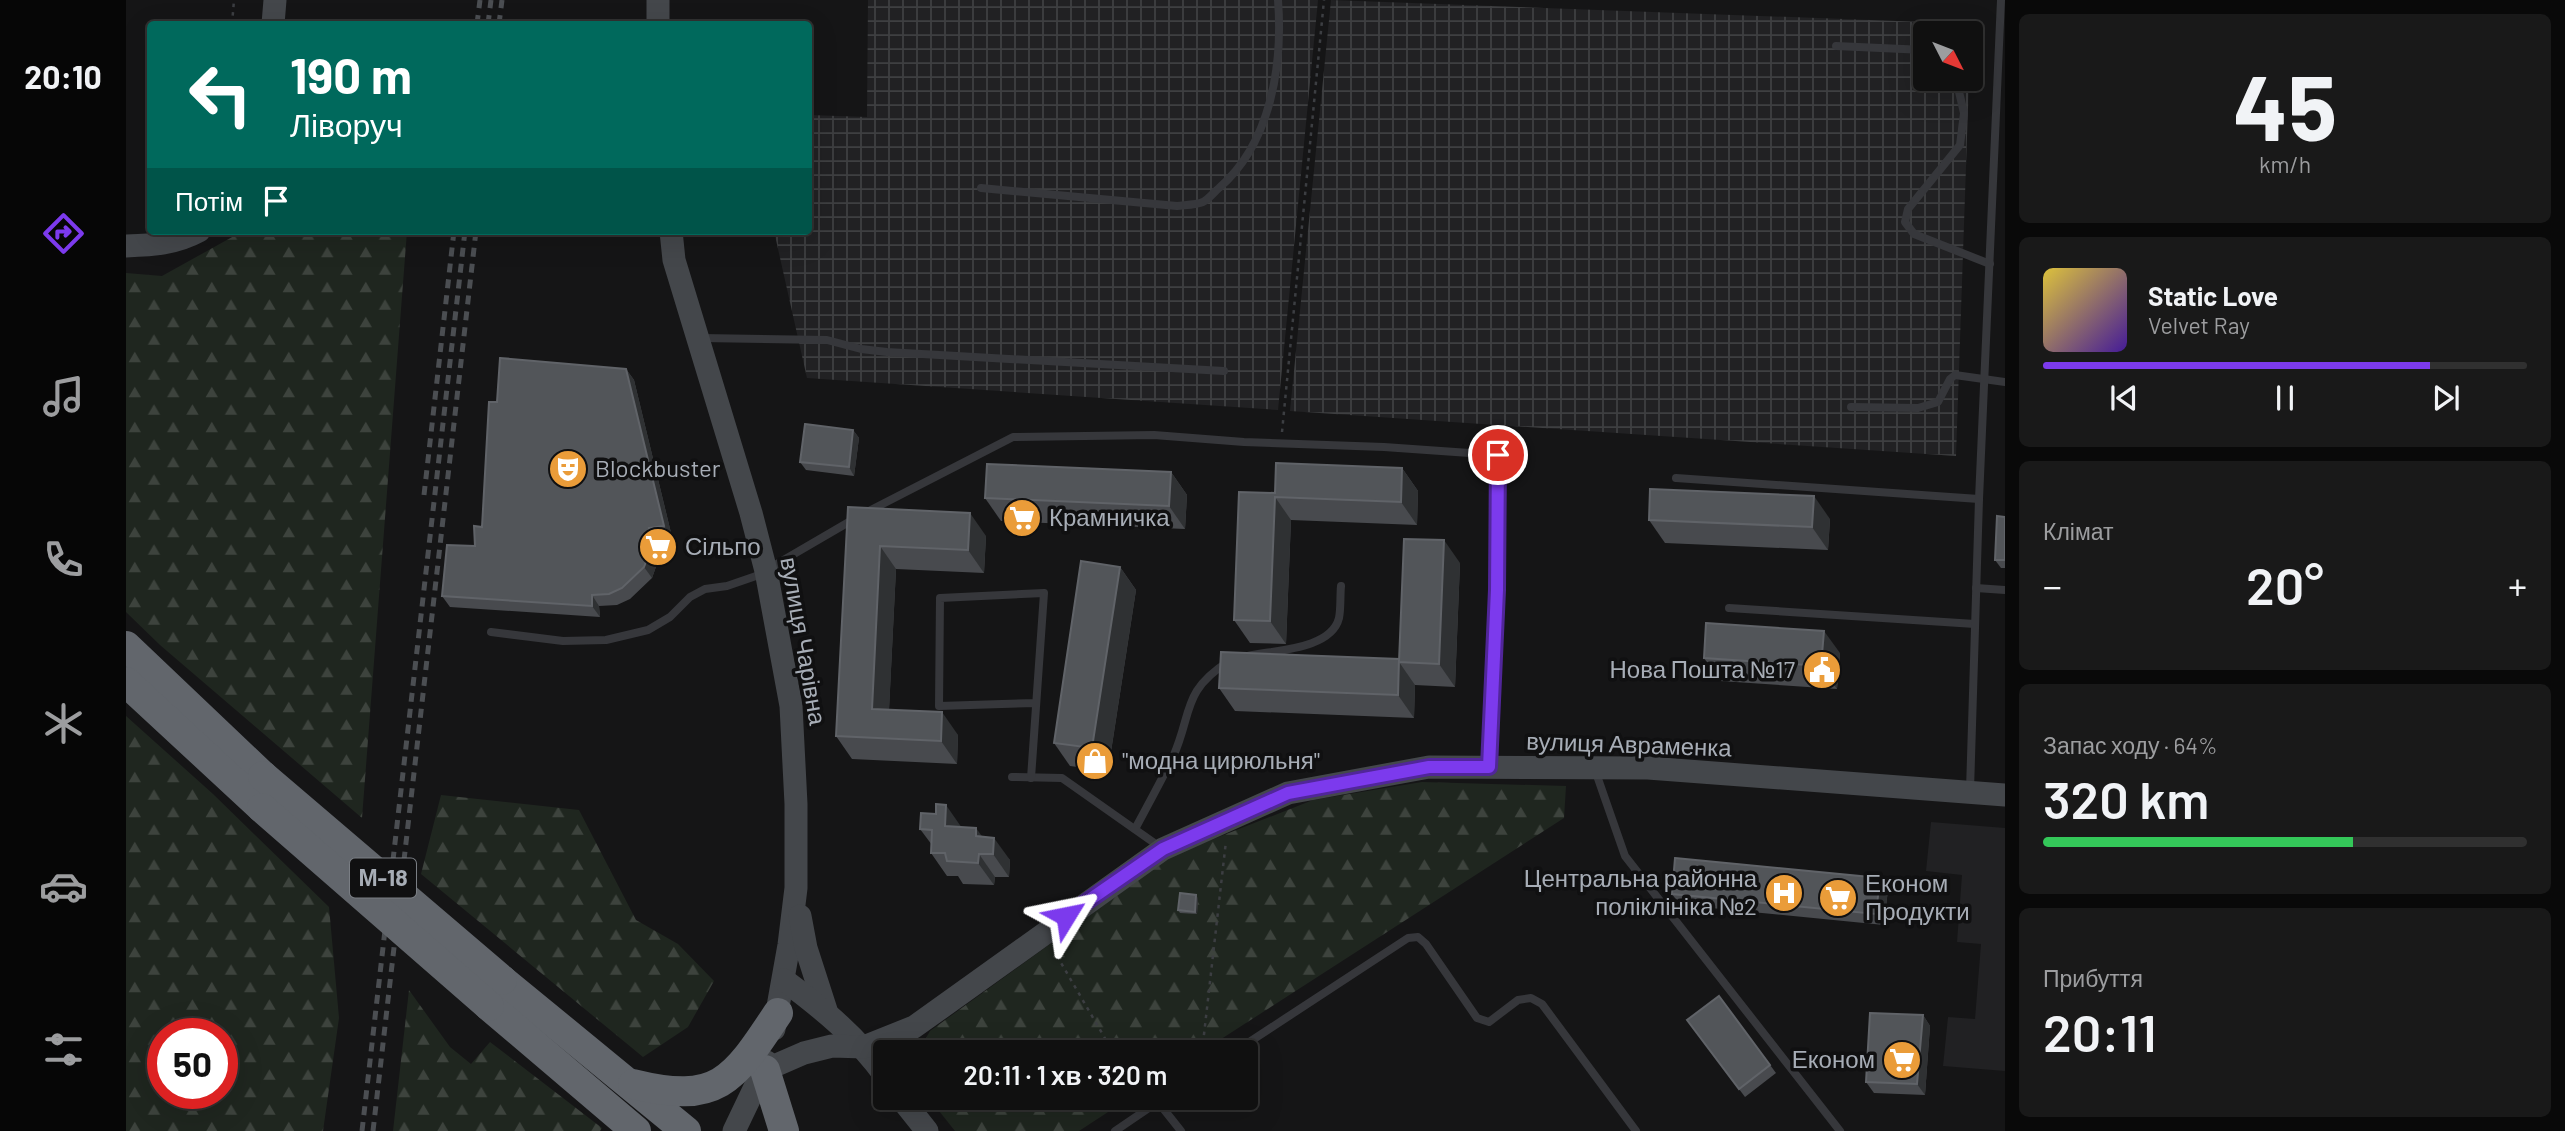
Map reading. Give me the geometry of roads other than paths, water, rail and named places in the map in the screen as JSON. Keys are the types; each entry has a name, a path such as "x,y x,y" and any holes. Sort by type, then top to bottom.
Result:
{"highway":[{"name":"М-18","path":"126,646 496,993 636,1131"},
{"name":"М-18","path":"126,682 262,808 496,993 629,1084 685,1131"},
{"path":"629,1084 666,1093 699,1092 732,1076 754,1050 778,1013"},
{"path":"765,1070 784,1131"}],"main road":[{"path":"272,21 275,0"},
{"path":"658,0 658,21"},
{"path":"126,246 158,245 191,235"},
{"name":"вулиця Чарівна","path":"671,235 674,260 766,571 791,706 796,804 796,888 784,980 765,1070 734,1131"},
{"name":"вулиця Авраменка","path":"864,1047 914,1027 1163,849 1288,793 1429,767 1594,767 1648,768 2005,796"},
{"path":"796,888 806,948 826,1011"},
{"path":"784,980 826,1011 864,1047 873,1059"},
{"path":"765,1070 804,1053 832,1046 864,1047"},
{"path":"910,1110 927,1131"}],"lane":[{"path":"981,188 1177,206 1203,202 1233,176 1245,159 1268,107 1276,76 1278,0"},
{"path":"1970,793 1979,499 2001,0"},
{"path":"1836,46 1913,49"},
{"path":"1959,91 1964,113 1960,145 1908,209 1905,222 1914,234 1990,264"},
{"path":"698,338 827,340 861,349 887,352 1224,371"},
{"path":"1852,407 1918,408 1938,402 1955,375 2005,382"},
{"path":"491,632 563,641 606,640 648,630 690,597 705,589 727,586 766,571 867,512 1013,437 1154,435 1498,455 1497,590 1489,767"},
{"path":"1676,478 1979,499"},
{"path":"1135,830 1174,754 1192,697 1202,681 1230,660 1309,646 1329,632 1338,621 1341,586"},
{"path":"1976,588 2005,590"},
{"path":"1031,778 1044,593 940,598 939,706 1036,703"},
{"path":"1729,608 1975,624"},
{"path":"1594,767 1625,856 1840,1131"},
{"path":"1012,777 1062,778 1163,849"},
{"path":"1252,1040 1408,938 1418,937 1426,944 1477,1018 1482,1021 1489,1022 1518,1000 1531,998 1542,1004 1636,1131"},
{"path":"1721,998 1731,991"},
{"path":"1115,1131 1146,1110"},
{"path":"1167,1110 1181,1131"}],"railway":[{"path":"477,21 480,0"},
{"path":"488,21 491,0"},
{"path":"499,21 502,0"},
{"path":"424,495 454,235"},
{"path":"362,1131 465,235"},
{"path":"373,1131 476,235"}],"place":[{"name":"Blockbuster","path":"568,469"},
{"name":"Крамничка","path":"1022,518"},
{"name":"Сільпо","path":"658,547"},
{"name":"Нова Пошта №17","path":"1822,670"},
{"name":"\"модна цирюльня\"","path":"1095,761"},
{"name":"Центральна районна поліклініка №2","path":"1784,893"},
{"name":"Економ Продукти","path":"1838,898"},
{"name":"Економ","path":"1902,1060"}]}
